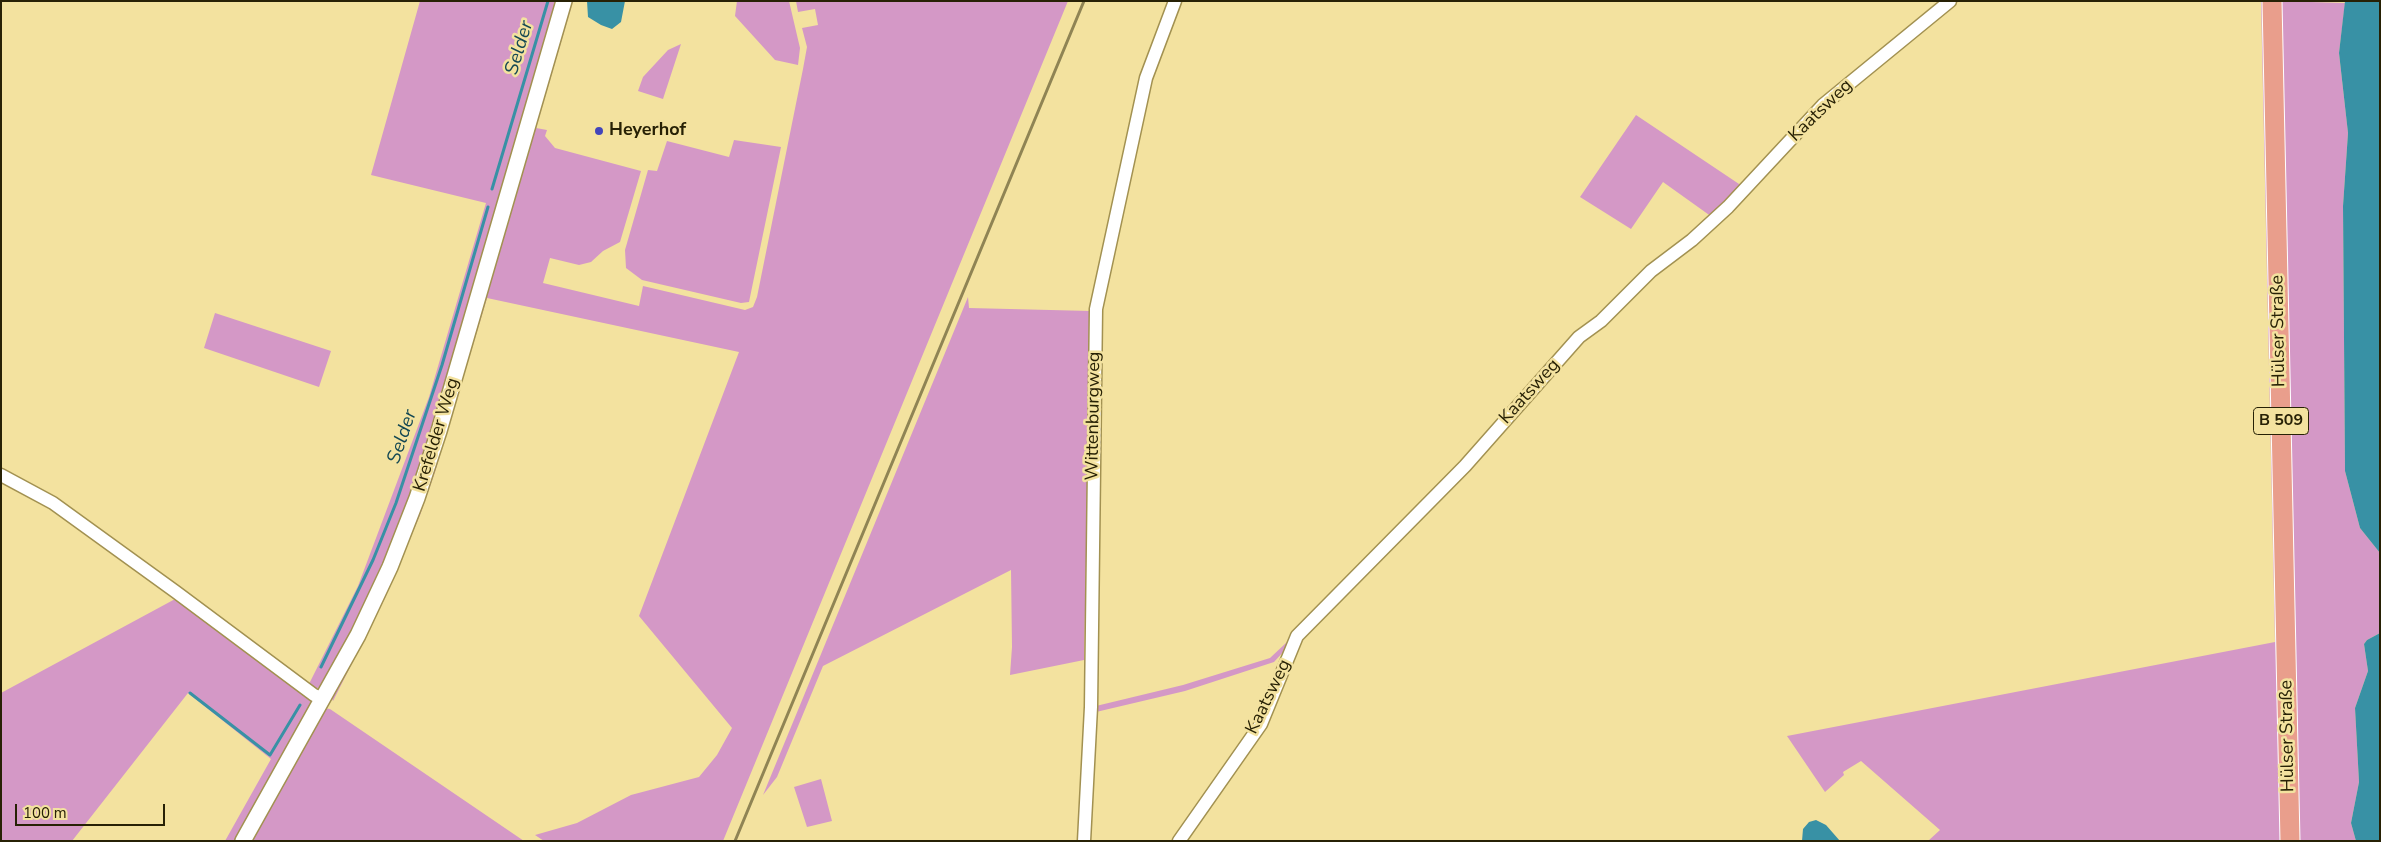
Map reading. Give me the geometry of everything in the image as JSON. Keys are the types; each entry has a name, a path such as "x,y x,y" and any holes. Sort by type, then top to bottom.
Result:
{"main road":[{"name":"Hülser Straße","path":"2272,1 2290,841"}],"street":[{"name":"Krefelder Weg","path":"243,841 358,635 390,567 417,498 439,431 564,1"},
{"name":"Wittenburgweg","path":"1084,841 1090,708 1096,310 1146,78 1175,1"},
{"name":"Kaatsweg","path":"1178,841 1261,724 1297,636 1465,466 1579,337 1601,321 1651,272 1692,240 1728,207 1823,105 1950,1"},
{"path":"1,475 54,503 323,700"}],"shaded area":[{"path":"420,1 558,1 426,457 379,580 323,686 315,689 309,684 358,586 429,397 486,203 371,175"},
{"path":"570,1 573,1 536,128 547,130 545,136 555,148 641,171 620,242 603,251 591,262 579,265 550,258 543,283 639,306 643,286 745,310 753,307 757,297 807,47 802,28 818,25 815,9 798,12 796,1 1068,1 723,841 544,841 535,835 577,823 631,795 699,777 717,755 732,728 639,616 739,352 487,298 435,472 420,515 385,598 333,701 331,696 383,596"},
{"path":"737,1 789,1 800,48 798,65 775,60 735,16"},
{"path":"2261,1 2267,1 2286,841 1928,841 1940,830 1861,761 1843,772 1844,775 1825,792 1787,736 2275,642"},
{"path":"2277,1 2345,3 2339,53 2348,133 2343,206 2345,471 2360,528 2380,553 2380,633 2367,640 2364,644 2368,671 2355,708 2359,782 2351,823 2356,841 2295,841"},
{"path":"681,44 663,99 638,91 643,77 668,50"},
{"path":"1636,115 1742,186 1712,217 1663,182 1631,229 1580,197"},
{"path":"734,140 781,147 749,302 741,303 642,280 626,268 625,250 648,170 657,171 667,141 729,157"},
{"path":"968,297 969,308 1091,311 1084,660 1010,675 1012,647 1011,570 823,666 777,777 763,795"},
{"path":"215,313 331,351 319,387 204,348"},
{"path":"177,598 312,702 238,841 225,841 271,759 188,693 72,841 1,841 1,693"},
{"path":"1287,642 1285,650 1274,662 1185,691 1096,712 1096,706 1183,685 1270,658"},
{"path":"324,708 330,709 524,841 249,841"},
{"path":"821,779 832,821 807,827 794,787"}],"water":[{"path":"587,1 625,1 621,22 612,29 588,17"},
{"path":"2345,1 2380,1 2380,553 2360,528 2345,471 2343,206 2348,133 2339,53"},
{"path":"2380,633 2380,841 2356,841 2351,823 2359,782 2355,708 2368,671 2364,644 2367,640"},
{"path":"1816,820 1826,825 1840,841 1802,841 1803,829 1809,822"}],"waterway":[{"name":"Selder","path":"492,189 548,1"},
{"name":"Selder","path":"321,667 373,560 396,503 442,365 488,207"},
{"name":"Selder","path":"190,693 270,755 300,705"}],"railway":[{"path":"735,841 1084,1"}],"place":[{"name":"Heyerhof","path":"599,131"}]}
